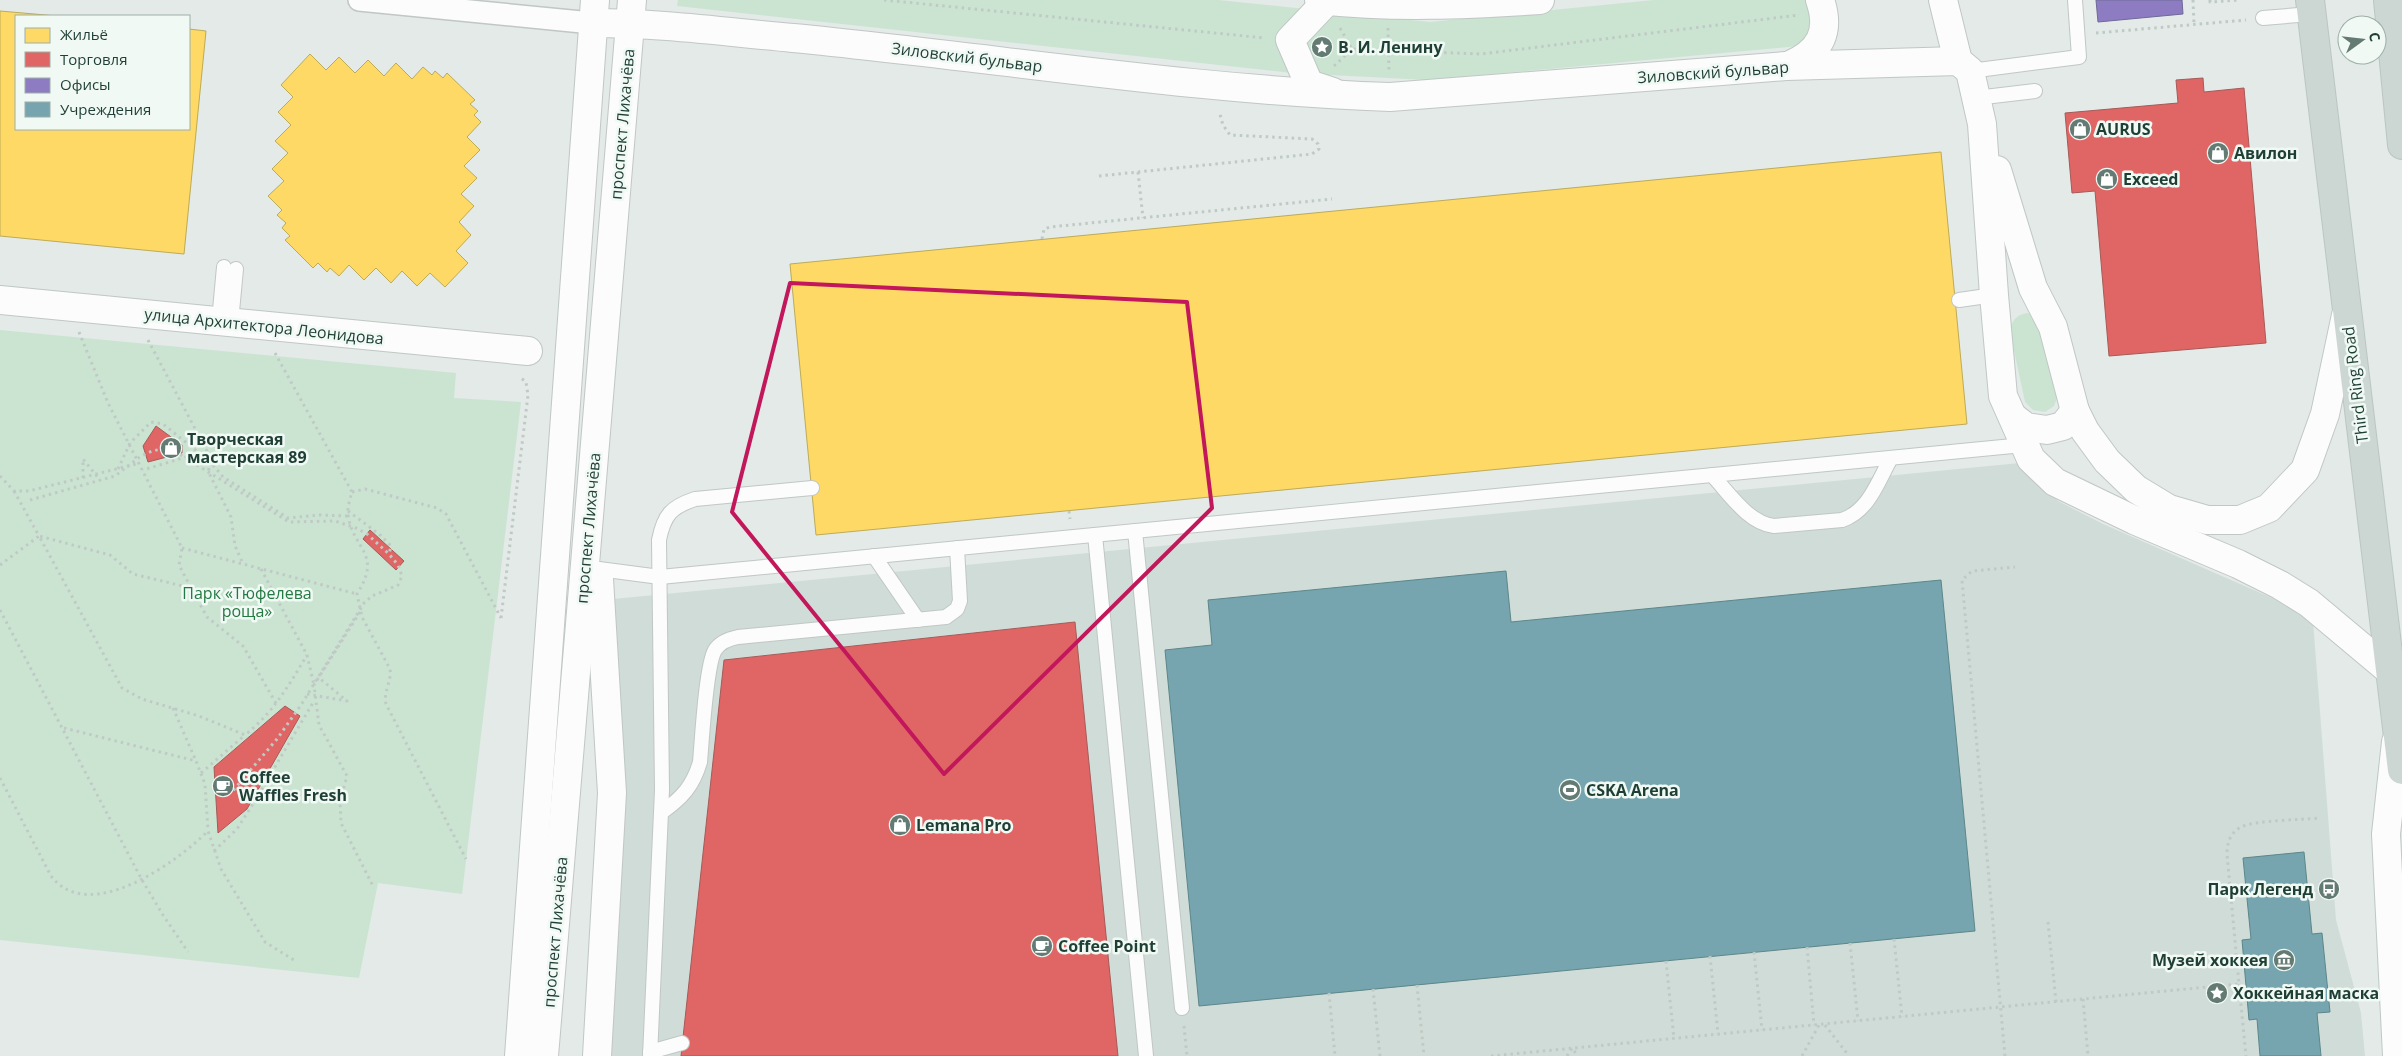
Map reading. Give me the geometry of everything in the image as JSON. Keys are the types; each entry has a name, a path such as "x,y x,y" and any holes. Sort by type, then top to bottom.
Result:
{"main road":[{"path":"2388,0 2402,145"},
{"name":"Third Ring Road","path":"2310,7 2388,670 2398,728 2402,770"}],"street":[{"path":"359,0 594,11"},
{"path":"1290,40 1324,0 1388,6 1470,5 1540,0"},
{"path":"1944,0 2034,288 2053,327 2075,411 2085,431 2107,462 2136,488 2168,509 2207,520 2240,520 2270,508 2305,470 2325,414 2347,311"},
{"path":"1790,65 1807,58 1818,46 1825,27 1824,12 1810,8"},
{"name":"Зиловский бульвар","path":"594,11 631,12 1090,72 1342,95 1390,97 1790,65 1964,66"},
{"name":"проспект Лихачёва","path":"520,1056 594,11"},
{"name":"проспект Лихачёва","path":"544,1056 631,12"},
{"name":"Зиловский бульвар","path":"1290,40 1309,84 1342,95"},
{"path":"1979,111 1986,157 1994,301 2004,396 2023,445 2031,459 2055,482 2134,520 2238,564 2280,585 2309,603 2388,670"},
{"path":"1994,301 2016,294 2028,295 2041,303"},
{"name":"улица Архитектора Леонидова","path":"0,300 528,351"},
{"path":"2012,417 2026,427 2047,430 2063,426 2075,411"},
{"path":"596,540 612,793 597,1056"},
{"path":"2398,728 2386,834 2398,1056"}],"lane":[{"path":"2075,0 2078,34"},
{"path":"2264,18 2310,7"},
{"name":"Зиловский бульвар","path":"1964,66 2080,57 2078,34"},
{"path":"1979,111 2035,91"},
{"path":"225,322 230,268"},
{"path":"1959,300 1994,301"},
{"path":"599,569 660,577 2023,445"},
{"path":"1712,475 1753,519 1765,525 1774,526 1842,520 1852,516 1866,503 1891,458"},
{"path":"682,1043 650,1054 662,812 660,540 662,524 679,505 695,499 812,488"},
{"path":"1136,531 1182,1008"},
{"path":"1095,535 1146,1056"},
{"path":"662,812 680,799 696,775 700,762 711,660 720,644 738,637 946,617 957,609 961,592 957,548"},
{"path":"874,556 918,620"}],"path":[{"path":"884,0 1290,40"},
{"path":"2193,0 2194,24"},
{"path":"2210,0 2210,2 2239,0"},
{"path":"1388,6 1390,97"},
{"path":"1333,68 1352,49 1481,54 1810,8"},
{"path":"2078,34 2264,18"},
{"path":"1099,176 1312,154 1319,150 1318,144 1312,140 1230,135 1223,125 1219,111"},
{"path":"1138,172 1143,218"},
{"path":"1042,239 1044,229 1050,227 1332,200"},
{"path":"79,332 108,403 182,548 179,565 191,588 207,618 243,646 276,705"},
{"path":"148,340 208,453 209,473 232,520 235,546 243,564"},
{"path":"274,351 352,492 348,516 352,529 368,559 366,581 357,594 360,611 390,669 384,697 386,704 466,859"},
{"path":"352,492 365,489 437,508 446,514 501,618 528,395 524,378 518,376"},
{"path":"118,469 130,443 151,422 158,422 208,460 223,477 288,518 319,515 348,516"},
{"path":"30,500 115,476 141,456 152,451 169,450 176,452 289,522 344,523 367,534 389,554 401,571 401,581 398,585 372,596 364,603 277,738 231,793"},
{"path":"143,470 186,458 208,460"},
{"path":"83,478 83,459 100,480"},
{"path":"14,491 28,491 140,463"},
{"path":"0,476 14,491 122,688 130,694 199,716 245,736"},
{"path":"348,511 379,534 391,546 389,554"},
{"path":"39,536 110,555 133,574 191,588"},
{"path":"0,565 39,536"},
{"path":"182,548 357,594"},
{"path":"2005,1056 1962,580 1972,571 2015,567"},
{"path":"261,569 308,655 314,685 318,725 347,776 340,801 341,823 374,888"},
{"path":"0,610 64,728 142,880 162,915 188,952"},
{"path":"314,685 360,611"},
{"path":"201,772 263,721 276,705 308,655"},
{"path":"307,694 347,701 317,677"},
{"path":"214,851 242,821 280,761 315,700"},
{"path":"172,708 201,772 206,791 208,831 221,868 265,942 297,962"},
{"path":"64,728 196,762"},
{"path":"0,778 51,876 59,886 69,892 99,894 142,880 167,866 208,831"},
{"path":"2246,1056 2227,845 2232,835 2248,825 2319,818"},
{"path":"2048,922 2056,1002"},
{"path":"1894,939 1902,1017"},
{"path":"1850,943 1858,1021"},
{"path":"1802,1056 1816,1025 1807,947"},
{"path":"1754,952 1762,1030"},
{"path":"1710,956 1718,1034"},
{"path":"1666,961 1674,1039"},
{"path":"1491,1056 2239,984"},
{"path":"1417,985 1424,1056"},
{"path":"1373,989 1380,1056"},
{"path":"1329,993 1335,1056"},
{"path":"2083,999 2088,1056"},
{"path":"1182,1008 1187,1056"},
{"path":"1824,1024 1849,1056"},
{"path":"1567,1056 1572,1048"},
{"path":"1572,1048 1578,1056"}],"highlighted area":[{"path":"790,283 1187,302 1212,508 944,774 732,512"}],"shaded area":[{"path":"2020,463 2058,501 2103,524 2304,612 2313,621 2336,920 2361,1013 2365,1056 603,1056 603,600"}],"green space":[{"path":"678,0 1219,0 1430,22 1654,0 1811,0 1814,29 1799,46 1427,80 1292,73 677,6"},
{"path":"2027,313 2037,316 2059,393 2054,406 2045,412 2033,410 2025,402 2010,332 2015,319"},
{"name":"Парк «Тюфелева роща»","path":"0,330 456,373 454,398 521,402 462,894 378,883 359,978 0,940"}],"building: Жильё":[{"path":"0,11 46,15 15,15 15,130 190,130 190,29 206,31 184,254 0,236"},
{"path":"310,54 326,70 339,57 355,73 368,60 384,76 396,63 412,79 423,67 432,75 435,71 443,78 447,73 475,100 470,104 478,111 474,115 481,122 467,137 480,150 464,166 477,178 461,194 474,206 459,222 471,235 456,251 468,263 445,287 430,273 417,286 402,271 391,283 376,268 364,280 349,265 339,276 330,268 327,272 318,263 313,268 285,240 290,236 282,228 286,223 277,215 282,210 268,196 284,181 272,169 288,153 275,141 291,125 278,112 293,97 281,85"},
{"path":"1941,152 1967,424 816,535 790,264"}],"building: Торговля":[{"path":"2203,78 2204,92 2244,88 2266,343 2109,356 2095,191 2072,193 2065,113 2178,103 2176,80"},
{"path":"156,426 182,445 182,453 148,462 143,446"},
{"path":"370,530 404,561 396,570 363,539"},
{"name":"Lemana Pro","path":"1075,622 1118,1056 681,1056 724,660"},
{"path":"285,706 300,716 247,809 218,833 214,767"}],"building: Офисы":[{"path":"2096,0 2182,0 2183,14 2098,22"}],"building: Учреждения":[{"name":"CSKA Arena","path":"1506,571 1511,622 1941,580 1975,931 1199,1006 1165,650 1212,645 1208,600"},
{"name":"Музей хоккея","path":"2304,852 2312,934 2322,933 2330,1012 2317,1013 2321,1056 2260,1056 2257,1019 2249,1020 2242,940 2251,939 2243,858"}],"place":[{"name":"В. И. Ленину","path":"1322,47"},
{"name":"AURUS","path":"2080,129"},
{"name":"Авилон","path":"2218,153"},
{"name":"Exceed","path":"2107,179"},
{"name":"Творческая мастерская 89","path":"171,448"},
{"name":"Coffee Waffles Fresh","path":"223,786"},
{"name":"CSKA Arena","path":"1570,790"},
{"name":"Lemana Pro","path":"900,825"},
{"name":"Парк Легенд","path":"2329,889"},
{"name":"Coffee Point","path":"1042,946"},
{"name":"Музей хоккея","path":"2284,960"},
{"name":"Хоккейная маска","path":"2217,993"}]}
